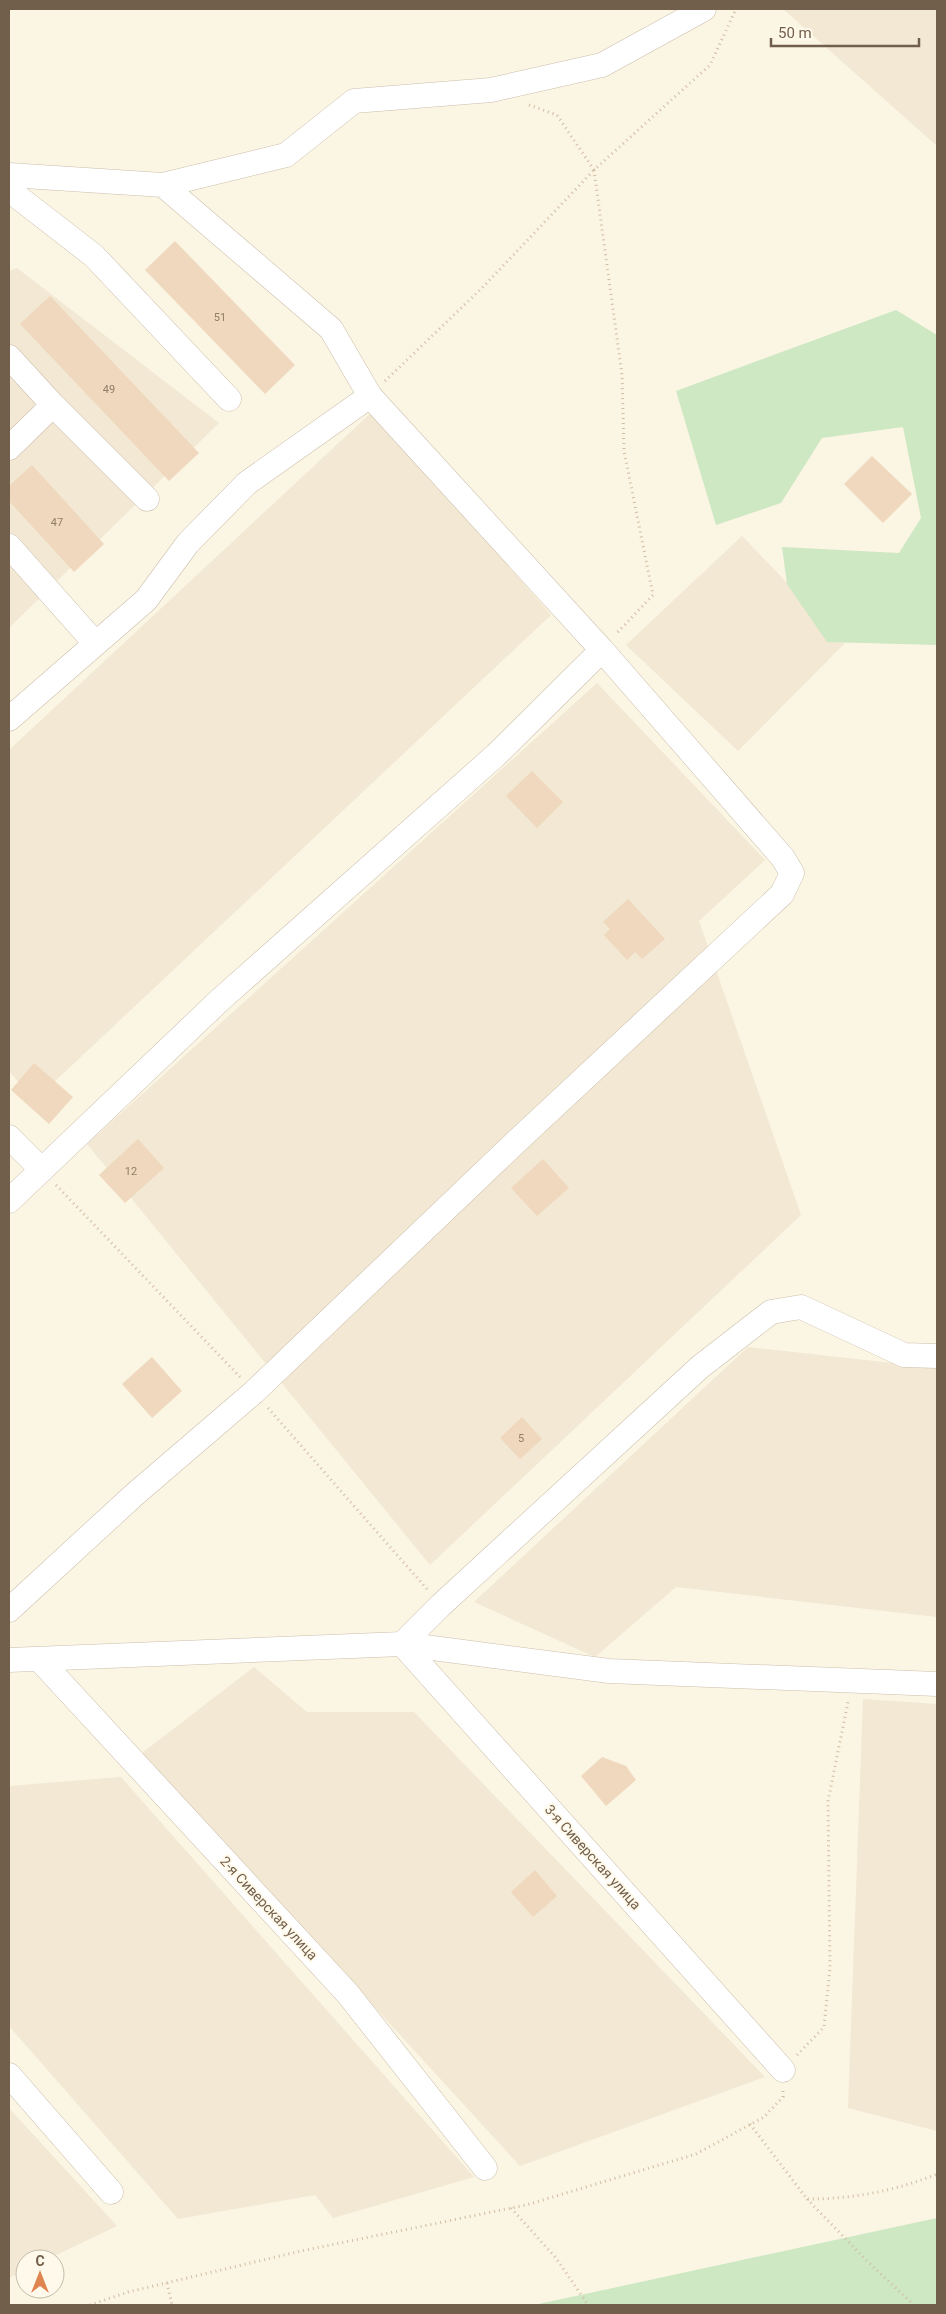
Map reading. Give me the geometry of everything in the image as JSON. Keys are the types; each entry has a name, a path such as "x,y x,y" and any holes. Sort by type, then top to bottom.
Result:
{"street":[{"path":"9,175 163,185 286,154 354,102 491,90 602,64 704,9"},
{"path":"9,1610 134,1495 254,1392 516,1141 782,894 792,873 783,858 602,650 370,396 331,329 163,185"},
{"path":"9,190 94,256 228,399"},
{"path":"9,357 53,405 147,499"},
{"path":"9,719 146,600 188,543 248,483 370,396"},
{"path":"9,448 53,405"},
{"path":"9,546 95,644"},
{"path":"9,1201 221,999 496,755 602,650"},
{"path":"9,1137 42,1170"},
{"path":"402,1644 441,1605 700,1367 771,1312 801,1307 904,1355 937,1356"},
{"path":"9,1660 402,1644 609,1671 852,1679 937,1684"},
{"name":"3-я Сиверская улица","path":"402,1644 783,2070"},
{"name":"2-я Сиверская улица","path":"39,1659 348,1994 485,2168"},
{"path":"9,2075 111,2192"}],"path":[{"path":"370,396 482,288 594,170 710,64 736,9"},
{"path":"524,103 557,115 594,170 622,375 624,451 653,595 602,650"},
{"path":"90,2305 128,2292 301,2251 511,2208 696,2154 764,2117 783,2097 783,2070 824,2027 830,1968 828,1801 852,1679"},
{"path":"750,2124 807,2200 914,2305"},
{"path":"807,2200 841,2199 886,2192 937,2174"},
{"path":"511,2208 556,2258 588,2305"},
{"path":"167,2283 172,2305"}],"shaded area":[{"path":"783,9 937,9 937,146"},
{"path":"17,268 219,423 9,628 9,271"},
{"path":"374,410 551,615 34,1101 9,1071 9,750"},
{"path":"742,536 845,643 738,751 626,645"},
{"path":"597,683 765,860 699,921 801,1215 430,1565 87,1144"},
{"path":"748,1347 937,1368 937,1617 676,1587 595,1657 474,1602"},
{"path":"254,1667 307,1712 414,1712 765,2077 520,2166 142,1753"},
{"path":"863,1699 937,1704 937,2131 848,2108"},
{"path":"121,1777 474,2177 333,2218 315,2195 178,2219 9,2026 9,1786"},
{"path":"9,2108 117,2226 65,2251 65,2249 15,2249 15,2275 9,2278"}],"green space":[{"path":"896,310 937,335 937,645 827,642 787,584 782,547 899,553 921,518 903,427 822,438 781,503 716,525 676,391"},
{"path":"937,2218 937,2305 534,2305"}],"building":[{"path":"175,241 295,365 265,394 145,270"},
{"path":"50,296 199,453 169,481 20,324"},
{"path":"872,456 912,494 883,523 844,484"},
{"path":"32,465 104,544 74,572 9,501 9,486"},
{"path":"532,771 563,802 537,828 506,796"},
{"path":"628,899 665,939 642,959 635,952 627,960 604,935 610,929 603,922"},
{"path":"34,1063 73,1097 49,1124 11,1090"},
{"path":"138,1139 164,1168 125,1203 99,1175"},
{"path":"543,1159 569,1188 537,1216 511,1188"},
{"path":"152,1357 182,1391 152,1418 122,1384"},
{"path":"522,1417 542,1439 520,1459 500,1438"},
{"path":"602,1757 626,1766 636,1780 606,1806 581,1776"},
{"path":"535,1870 557,1896 533,1917 511,1892"}]}
